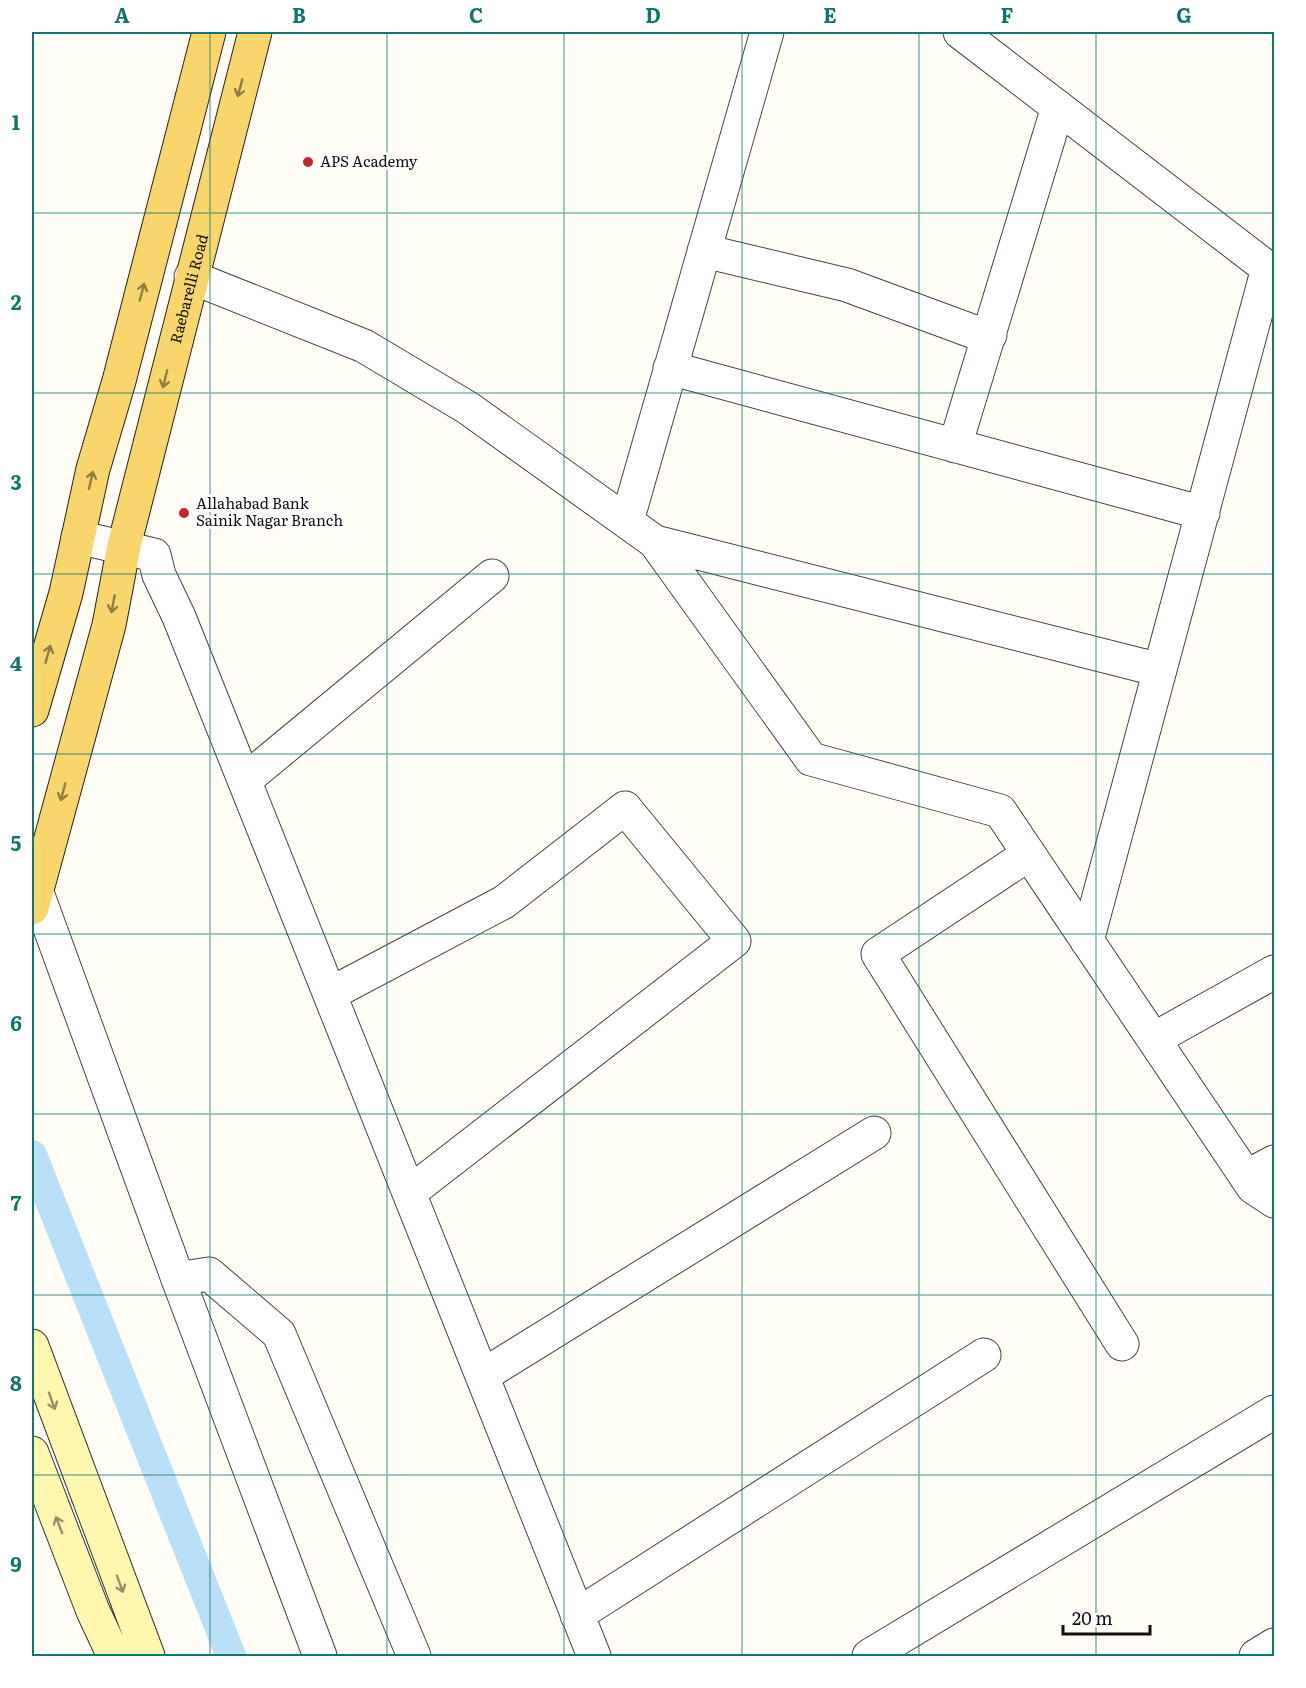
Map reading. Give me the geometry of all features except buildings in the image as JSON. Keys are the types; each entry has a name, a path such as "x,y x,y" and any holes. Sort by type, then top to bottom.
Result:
{"main road":[{"path":"32,710 66,593 93,469 156,240 209,32"},
{"name":"Raebarelli Road","path":"34,899 109,624 124,546 255,32"},
{"path":"32,1346 148,1656"},
{"path":"32,1453 93,1611 114,1656"}],"street":[{"path":"627,521 767,32"},
{"path":"960,32 1271,271 1087,940"},
{"path":"955,446 1058,107"},
{"path":"704,251 847,285 989,336"},
{"path":"191,277 364,346 468,408 655,542 811,759 1000,811 1253,1188 1275,1201"},
{"path":"670,368 1203,513"},
{"path":"78,537 124,546 154,555 159,575 179,616 245,780 594,1656"},
{"path":"655,542 1160,670"},
{"path":"245,780 492,576"},
{"path":"330,994 504,902 625,808 734,941 409,1193"},
{"path":"1029,854 878,954 1122,1344"},
{"path":"34,899 320,1656"},
{"path":"1154,1039 1275,972"},
{"path":"482,1377 874,1133"},
{"path":"1246,1177 1275,1162"},
{"path":"178,1279 209,1274 279,1334 414,1656"},
{"path":"577,1615 984,1354"},
{"path":"869,1656 1275,1413"},
{"path":"1256,1656 1275,1645"}],"waterway":[{"path":"32,1155 231,1656"}],"place":[{"name":"APS Academy","path":"308,162"},
{"name":"Allahabad Bank Sainik Nagar Branch","path":"184,513"}]}
